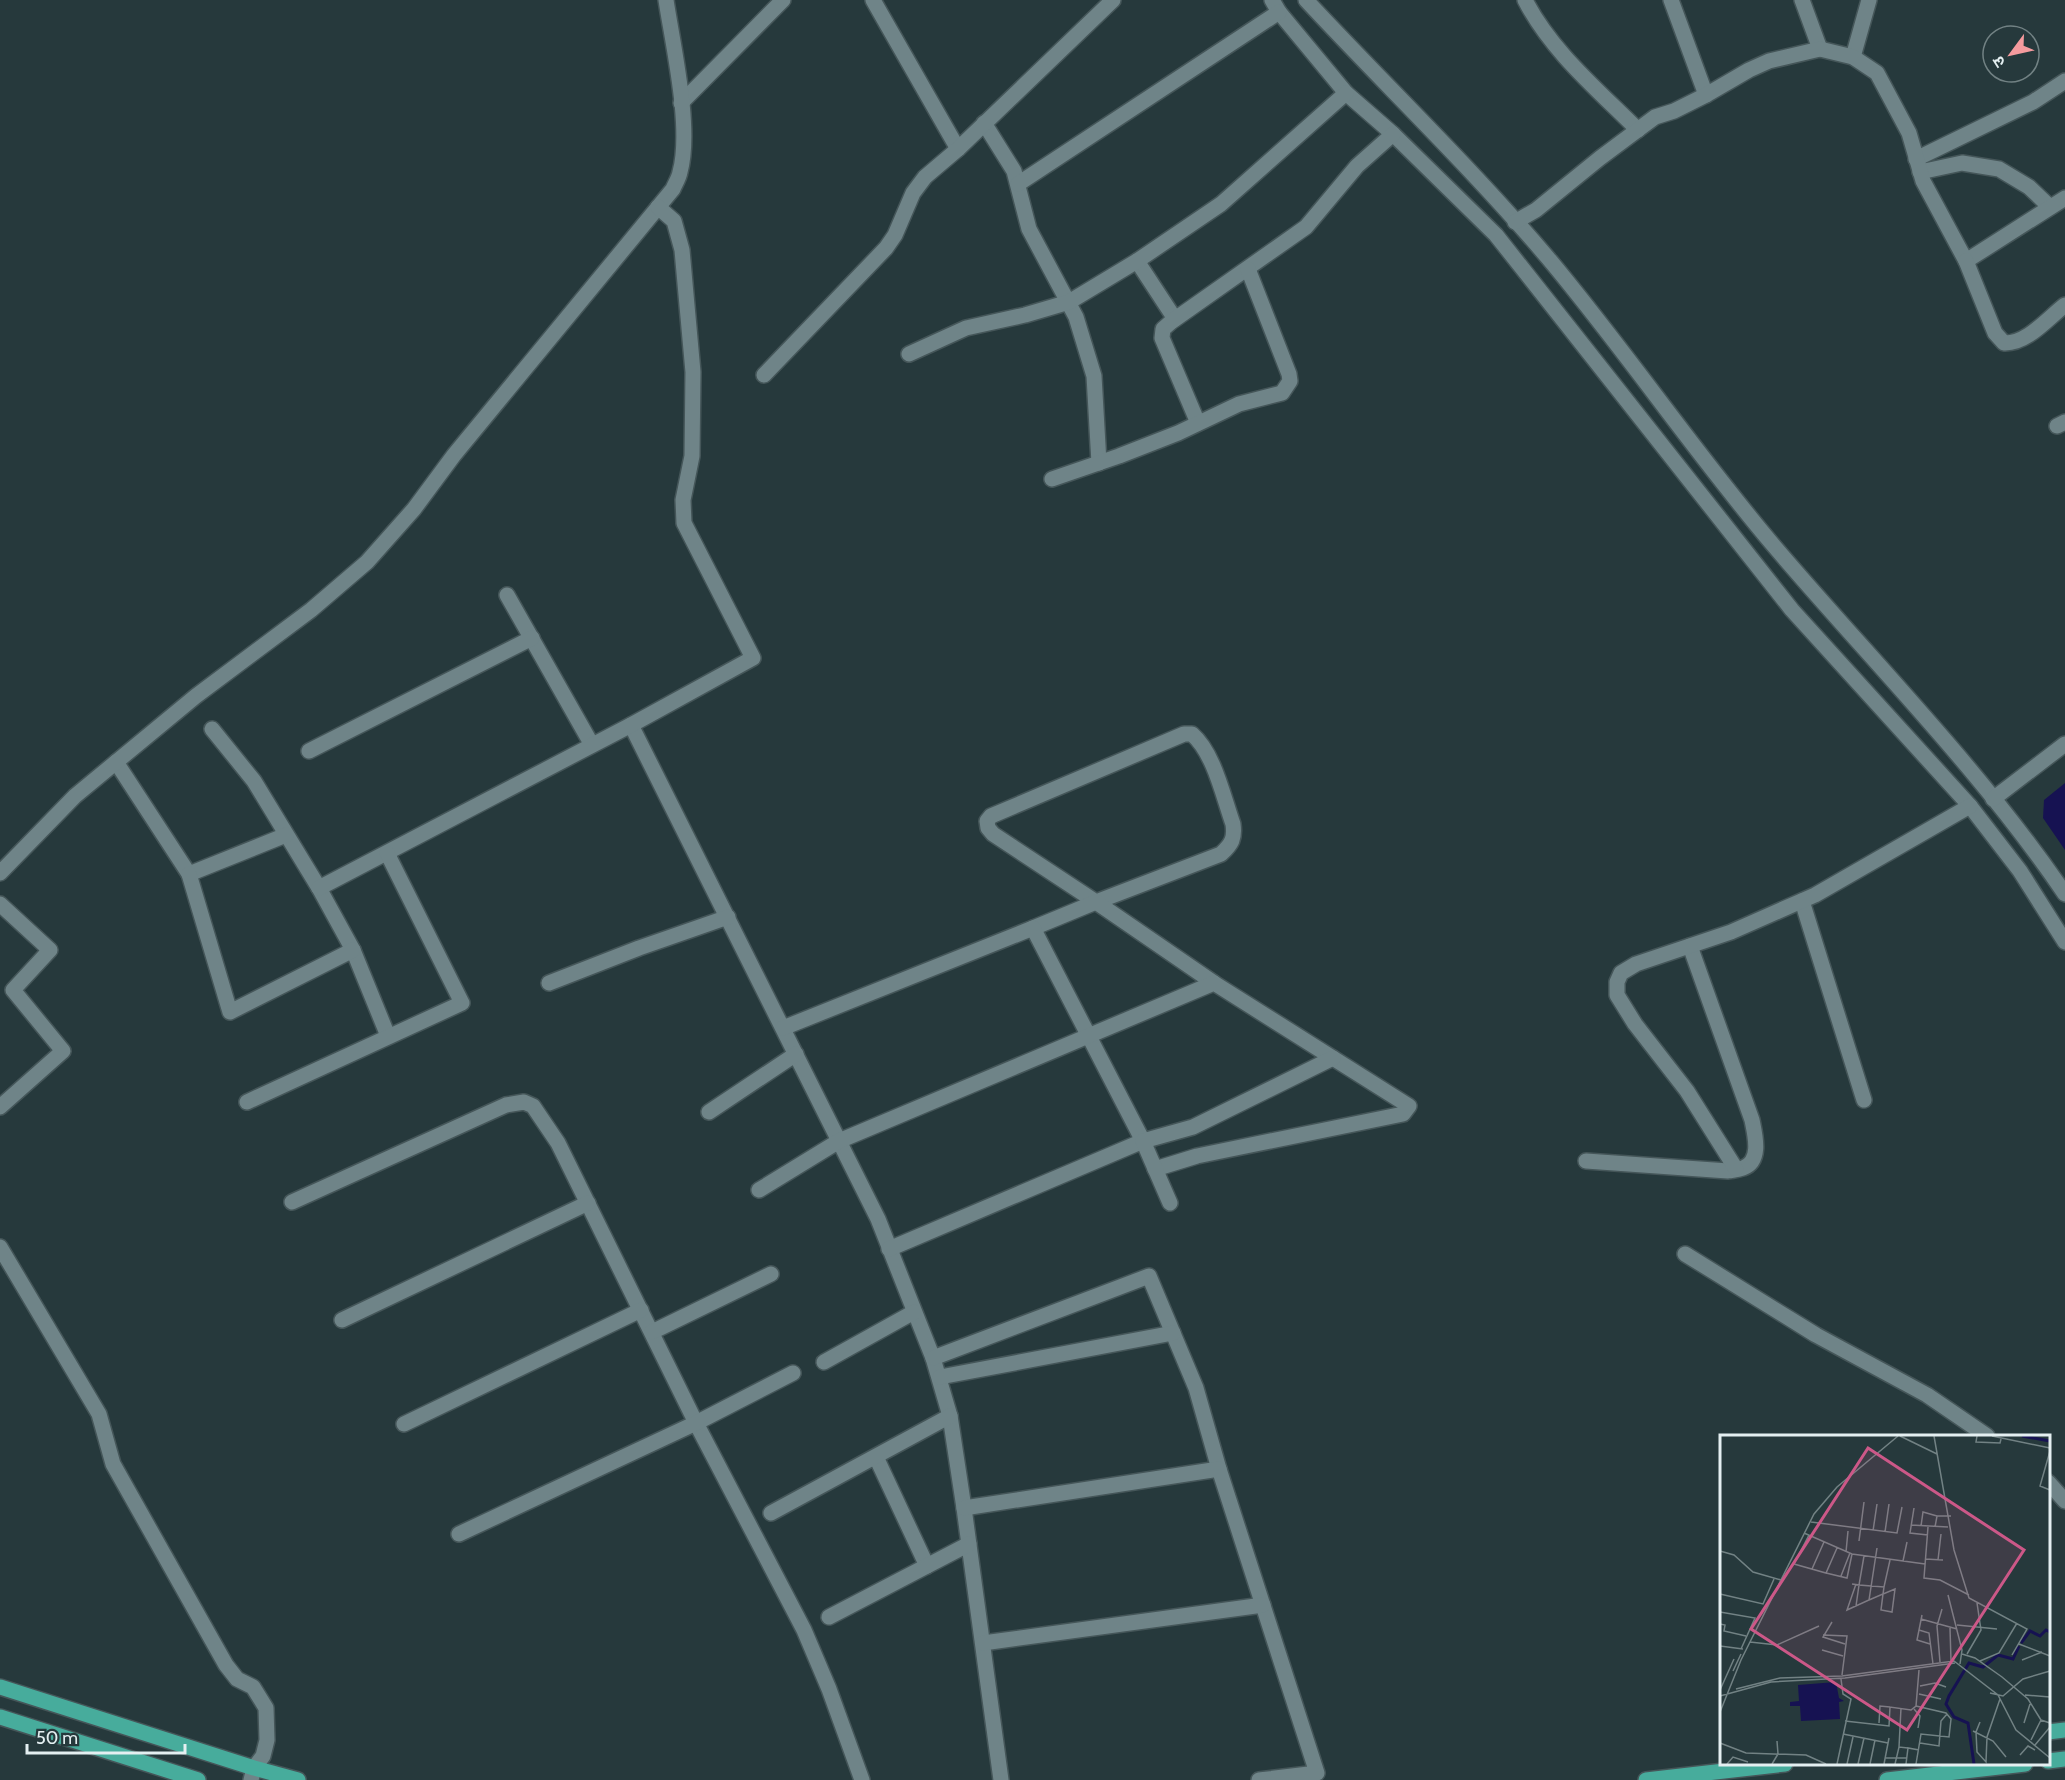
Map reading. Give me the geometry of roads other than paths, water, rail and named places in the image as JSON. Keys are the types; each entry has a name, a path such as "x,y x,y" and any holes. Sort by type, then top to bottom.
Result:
{"main road":[{"path":"0,1686 252,1774 297,1780"},
{"path":"0,1717 198,1780"},
{"path":"2050,1732 2065,1730"},
{"path":"2050,1761 2065,1759"},
{"path":"1646,1780 1776,1765"},
{"path":"1887,1780 2016,1765"}],"street":[{"path":"0,873 75,796 196,696 311,610 367,562 414,509 454,455 673,189 680,173 684,143 681,103 666,0"},
{"path":"681,103 783,0"},
{"path":"873,0 958,149"},
{"path":"764,375 886,248 895,235 913,193 925,177 958,149 1113,0"},
{"path":"1306,0 1448,147 1548,258 1772,544 1958,756 2045,864 2065,894"},
{"path":"1526,0 1535,20 1560,51 1638,130"},
{"path":"1671,0 1706,95"},
{"path":"1802,0 1820,49"},
{"path":"1853,57 1869,0"},
{"path":"1018,184 1276,6 1346,93 1393,134 1496,235 1792,610 1970,806 2020,871 2065,942"},
{"path":"1515,222 1536,210 1655,117 1674,111 1768,61 1820,49 1853,57 1877,73 1909,133 1923,182 1966,261 1995,333 2004,343 2013,344 2028,335 2065,304"},
{"path":"1918,165 2033,102 2065,81"},
{"path":"909,354 966,328 1025,315 1069,302 1137,261 1221,204 1346,93"},
{"path":"984,123 1014,171 1029,229 1076,316 1094,376 1099,464"},
{"path":"1198,423 1162,338 1163,330 1175,319 1306,227 1357,166 1393,134"},
{"path":"1918,165 1962,163 1999,169 2029,187 2050,207"},
{"path":"1966,261 2065,198"},
{"path":"319,888 631,725 753,658 684,523 683,500 692,456 693,372 682,250 674,220 658,207"},
{"path":"1137,261 1175,319"},
{"path":"1053,479 1099,464 1239,404 1282,393 1290,381 1289,374 1248,269"},
{"path":"507,595 592,745"},
{"path":"309,751 532,638"},
{"path":"631,725 878,1219 940,1377 950,1416 964,1508 1001,1780"},
{"path":"212,729 254,781 319,888 353,950 388,1036"},
{"path":"783,1028 1033,928 1096,903 1221,854 1230,846 1235,835 1233,824 1207,752 1192,734 1170,739 991,816 987,821 988,828 993,834 1096,903 1214,983 1409,1106 1403,1114 1197,1156 1155,1169"},
{"path":"1993,800 2065,744"},
{"path":"116,762 189,874 230,1011 353,950"},
{"path":"1736,1169 1687,1091 1635,1024 1617,995 1617,982 1621,973 1636,964 1731,932 1815,895 1970,806"},
{"path":"189,874 286,835"},
{"path":"247,1102 462,1003 387,853"},
{"path":"1802,901 1864,1100"},
{"path":"0,904 50,950 13,990 63,1051 0,1107"},
{"path":"549,983 728,917"},
{"path":"1033,928 1143,1141 1170,1203"},
{"path":"1586,1161 1728,1171 1744,1168 1754,1157 1757,1142 1752,1120 1690,946"},
{"path":"759,1190 839,1141 1214,983"},
{"path":"709,1112 796,1054"},
{"path":"889,1249 1143,1141 1193,1127 1333,1058"},
{"path":"292,1202 506,1105 524,1102 533,1106 558,1143 696,1423 804,1630 862,1780"},
{"path":"342,1320 588,1203"},
{"path":"0,1246 99,1414 113,1464 226,1665 237,1679 253,1688 266,1708 267,1740 263,1756 252,1774"},
{"path":"1685,1254 1816,1335 1927,1395 1984,1435"},
{"path":"652,1332 771,1274"},
{"path":"933,1358 1149,1276 1196,1388 1219,1469 1317,1773 1259,1780"},
{"path":"404,1424 641,1310"},
{"path":"824,1362 914,1312"},
{"path":"940,1377 1173,1333"},
{"path":"459,1534 696,1423 793,1373"},
{"path":"771,1513 950,1416"},
{"path":"876,1457 927,1566"},
{"path":"964,1508 1219,1469"},
{"path":"2050,1483 2065,1501"},
{"path":"829,1617 969,1544"},
{"path":"983,1643 1263,1605"}]}
